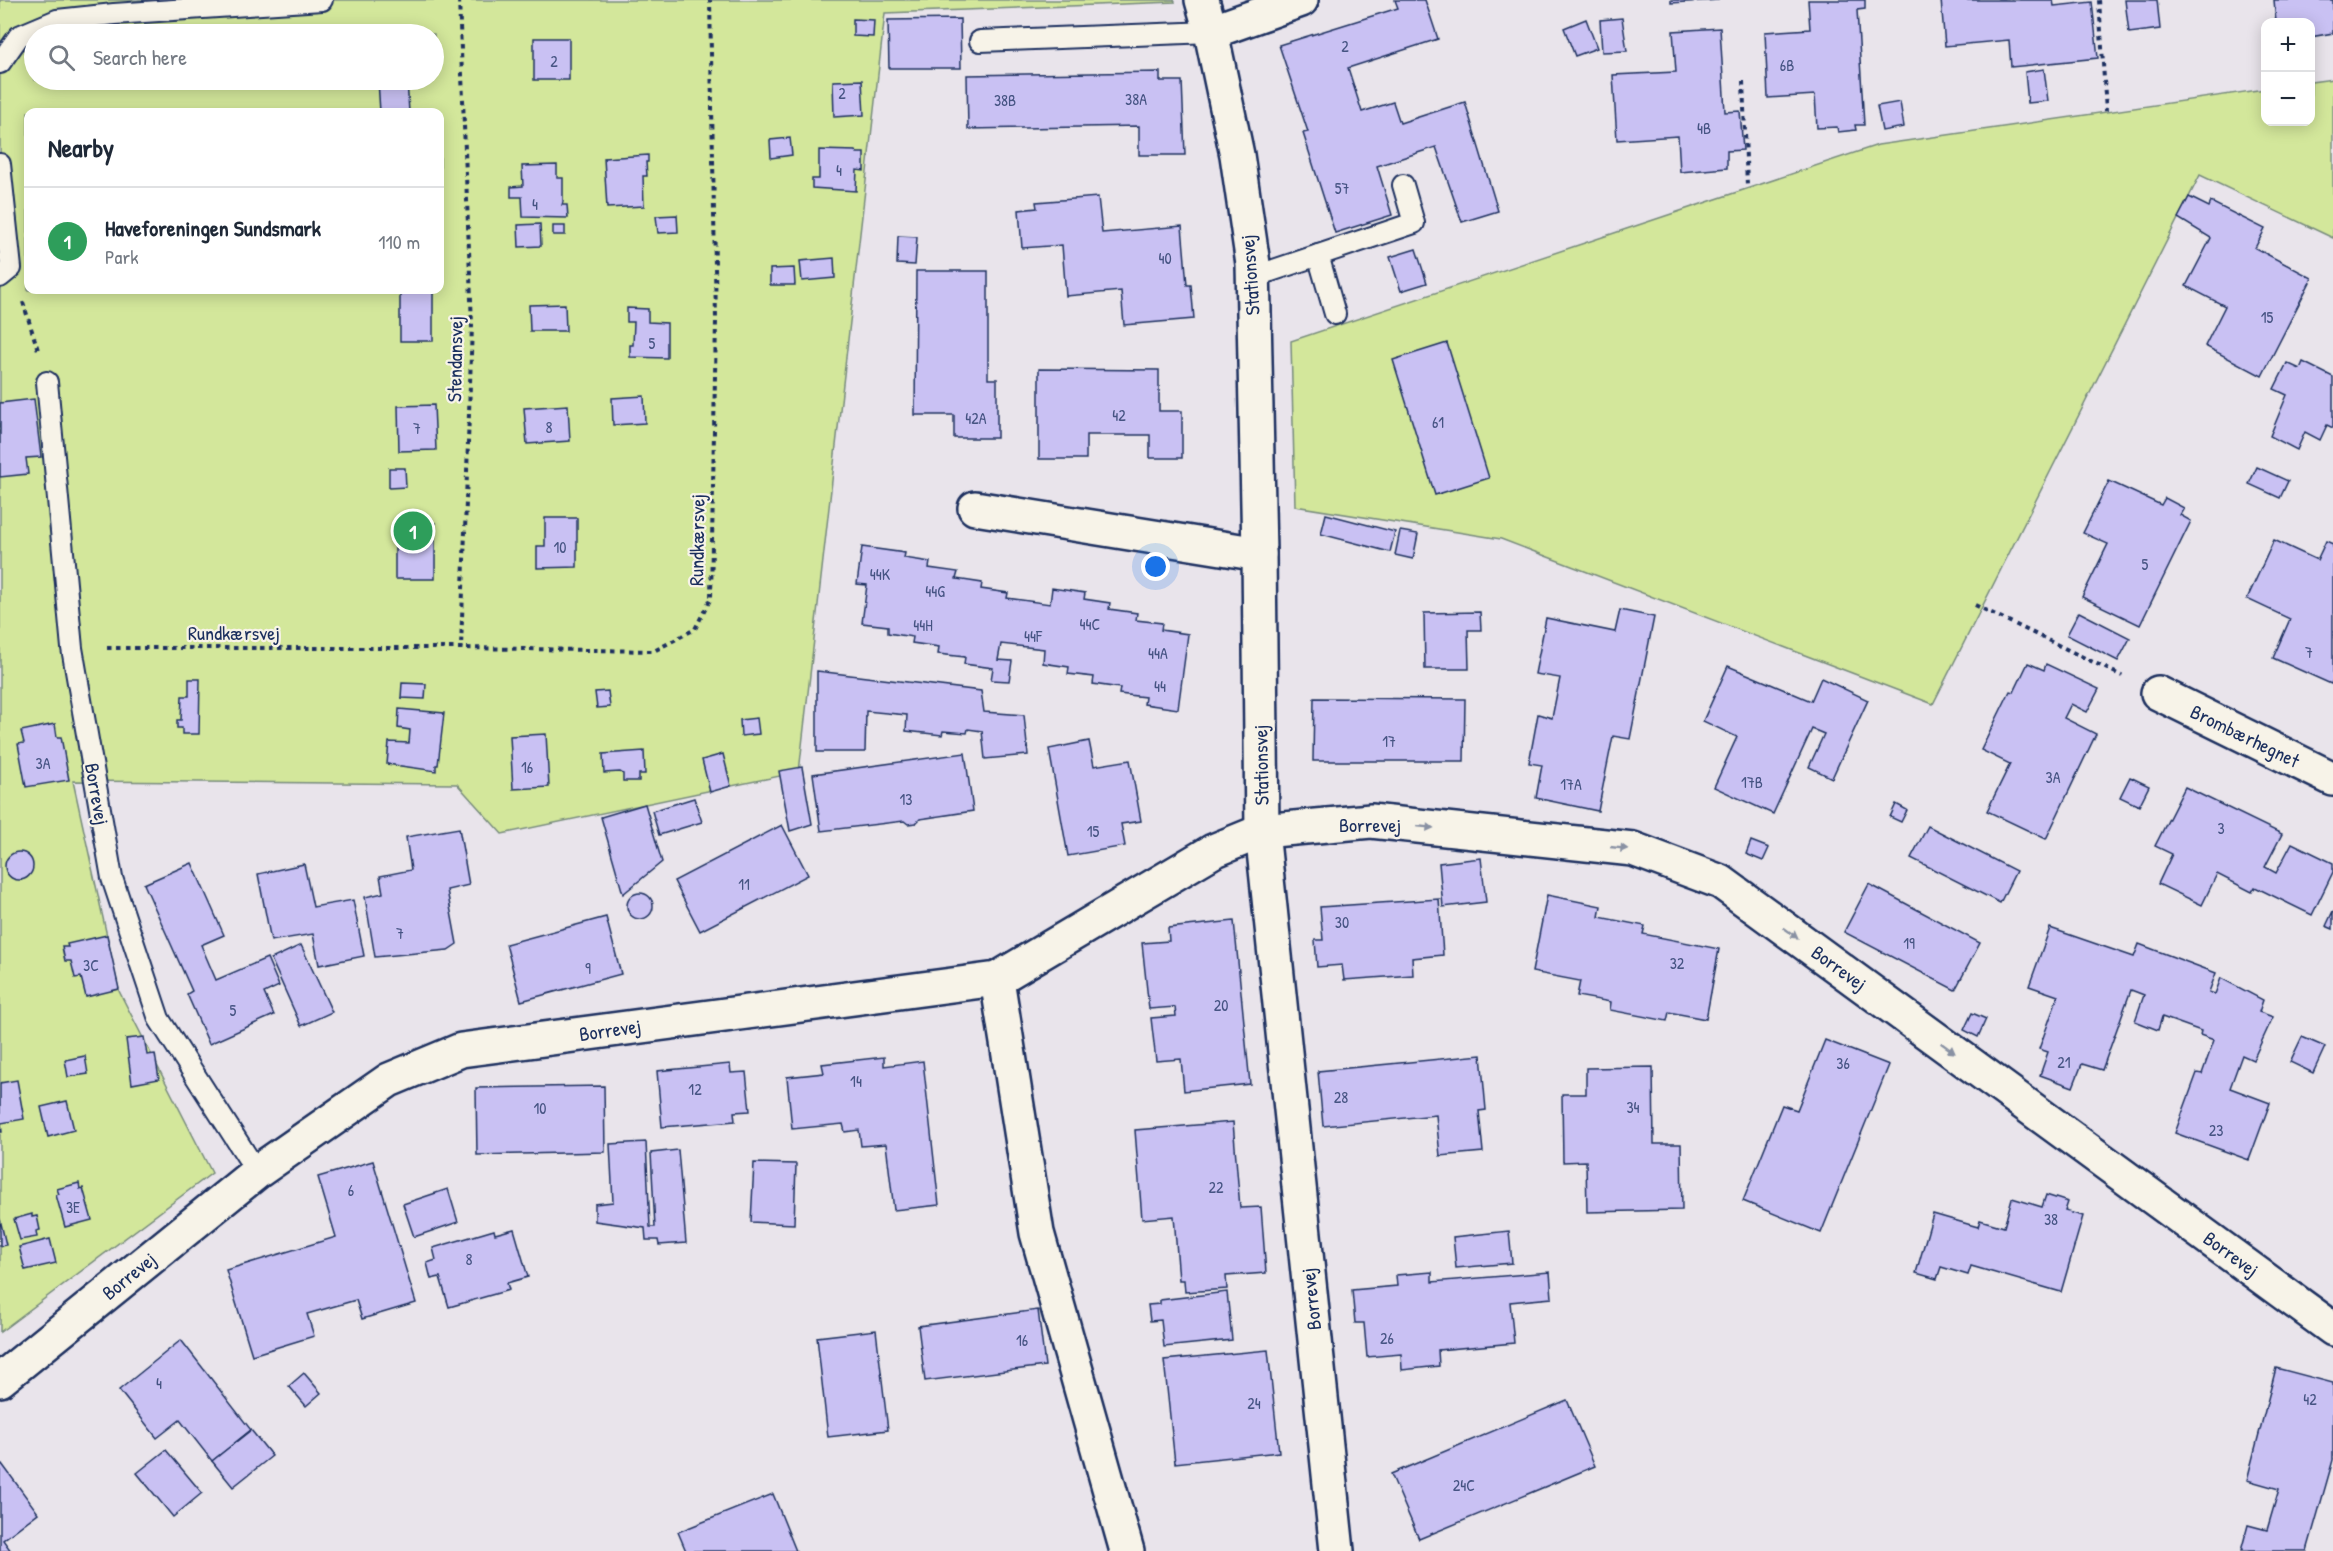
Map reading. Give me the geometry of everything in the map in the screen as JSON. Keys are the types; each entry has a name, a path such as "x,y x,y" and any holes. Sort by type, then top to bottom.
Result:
{"street":[{"name":"Stationsvej","path":"1202,0 1237,155 1253,277 1262,831"},
{"path":"1211,32 1301,0"},
{"path":"975,508 1259,554"},
{"name":"Brombærhegnet","path":"2158,693 2333,779"},
{"name":"Borrevej","path":"0,1380 257,1172 389,1080 460,1050 997,979 1213,851 1262,831 1371,821 1633,849 1721,882 2332,1326"},
{"name":"Borrevej","path":"1262,831 1337,1551"},
{"path":"997,979 1037,1233 1127,1551"}],"lane":[{"path":"48,24 57,20 126,13 321,0"},
{"path":"980,41 1211,32"},
{"path":"0,63 19,36 24,34"},
{"path":"0,164 6,272"},
{"path":"1253,277 1414,223 1403,185"},
{"path":"1318,255 1335,314"},
{"name":"Borrevej","path":"47,382 72,648 112,878 159,1019 257,1172"}],"path":[{"name":"Stendansvej","path":"459,0 472,325 461,648"},
{"name":"Rundkærsvej","path":"72,648 461,648 654,651 695,629 711,598 716,320 710,0"},
{"path":"2099,0 2106,111"},
{"path":"1743,81 1747,186"},
{"path":"6,272 47,382"},
{"path":"1975,605 2158,693"}],"green space":[{"path":"0,0 1174,0 1175,2 885,13 799,772 502,834 457,784 73,781 119,991 212,1173 0,1332"},
{"path":"2333,79 2333,238 2200,175 1933,704 1501,539 1295,506 1291,341 1878,145 2261,90 2261,126 2315,126 2315,81"}],"building":[{"path":"1395,0 1425,0 1438,39 1348,68 1362,112 1393,102 1400,123 1465,102 1498,211 1462,222 1436,147 1377,166 1392,215 1335,233 1303,133 1308,132 1279,45 1398,8"},
{"path":"1671,0 1719,0 1671,3"},
{"path":"1808,0 1865,0 1865,9 1857,10 1864,125 1855,125 1856,130 1838,132 1837,127 1817,128 1815,95 1768,98 1765,32 1810,29"},
{"path":"1941,0 2053,0 2054,6 2092,2 2098,58 2011,67 2009,40 1945,46"},
{"path":"2125,0 2157,0 2160,29 2129,33"},
{"path":"2274,0 2333,0 2333,33 2315,36 2315,18 2276,18"},
{"path":"1622,18 1627,51 1602,52 1600,20"},
{"path":"853,19 874,20 873,37 853,36"},
{"path":"960,19 961,68 889,68 888,20"},
{"path":"1586,19 1597,48 1575,56 1564,28"},
{"path":"1720,28 1725,112 1740,111 1743,150 1727,151 1727,168 1680,172 1678,136 1617,140 1613,75 1676,72 1673,31"},
{"path":"534,38 569,38 569,80 534,80"},
{"path":"2044,69 2048,101 2028,103 2025,72"},
{"path":"1160,72 1160,81 1182,81 1185,155 1139,155 1139,126 968,129 967,75"},
{"path":"862,80 864,115 834,117 833,81"},
{"path":"379,90 408,90 409,108 380,108"},
{"path":"1900,102 1904,127 1882,131 1877,106"},
{"path":"790,138 792,155 771,158 770,140"},
{"path":"819,150 864,153 864,171 857,170 856,191 812,188 812,179 819,179"},
{"path":"648,155 647,176 643,176 644,206 607,208 604,158"},
{"path":"557,165 557,178 563,178 562,205 567,205 568,218 523,217 522,197 511,197 511,187 523,186 522,166"},
{"path":"1098,197 1102,233 1182,226 1187,285 1191,285 1194,319 1124,325 1121,291 1066,296 1062,245 1022,248 1019,210 1037,208 1036,202"},
{"path":"2189,197 2209,207 2211,202 2265,229 2255,248 2312,278 2262,376 2205,346 2225,306 2186,286 2211,238 2178,218"},
{"path":"677,215 678,232 658,233 656,216"},
{"path":"540,224 541,246 519,247 518,225"},
{"path":"553,226 565,226 565,235 553,235"},
{"path":"898,236 917,237 915,265 897,264"},
{"path":"1416,249 1427,283 1401,291 1390,257"},
{"path":"834,258 835,278 802,281 800,261"},
{"path":"794,268 795,285 770,285 770,269"},
{"path":"916,271 988,271 988,379 997,379 997,438 954,438 954,415 915,415"},
{"path":"400,294 433,294 433,341 400,341"},
{"path":"565,304 566,331 530,331 529,305"},
{"path":"627,308 648,309 648,322 667,323 667,358 630,357 634,322 627,322"},
{"path":"1447,343 1489,478 1435,495 1393,360"},
{"path":"2303,362 2333,377 2333,428 2327,425 2320,440 2305,432 2297,450 2270,436 2287,395 2274,389 2287,363 2300,369"},
{"path":"1039,369 1159,370 1159,411 1182,411 1182,458 1150,458 1150,435 1086,435 1086,459 1039,459"},
{"path":"644,396 645,423 613,425 612,398"},
{"path":"34,399 41,457 26,458 28,474 0,477 0,403"},
{"path":"434,405 436,450 399,451 398,406"},
{"path":"568,405 570,441 527,444 524,408"},
{"path":"2257,467 2288,481 2280,498 2249,484"},
{"path":"389,468 405,468 406,487 389,488"},
{"path":"2109,481 2161,505 2165,498 2184,508 2180,515 2191,521 2140,625 2082,597 2108,544 2083,533"},
{"path":"1326,514 1395,532 1390,552 1321,534"},
{"path":"545,518 577,518 577,567 537,568 537,546 545,546"},
{"path":"395,523 435,523 435,579 395,579"},
{"path":"1400,531 1418,534 1413,559 1395,555"},
{"path":"2274,540 2317,560 2326,541 2333,544 2333,680 2331,684 2273,658 2290,619 2247,599"},
{"path":"862,547 905,553 904,558 930,562 929,568 958,572 956,579 982,583 981,589 1008,593 1007,598 1050,604 1052,588 1085,593 1084,599 1110,603 1109,609 1137,613 1136,620 1162,623 1161,630 1188,634 1178,709 1144,704 1145,697 1119,694 1120,688 1093,684 1094,677 1068,674 1069,667 1043,663 1044,649 1001,644 998,660 1012,661 1009,681 991,680 993,668 964,664 965,657 938,654 939,647 912,643 913,637 888,633 888,626 862,623 867,585 857,584"},
{"path":"1620,610 1654,617 1630,739 1613,736 1598,811 1536,798 1542,765 1529,763 1538,714 1552,718 1560,678 1535,674 1546,618 1615,632"},
{"path":"1480,612 1481,630 1468,630 1469,669 1425,669 1424,613"},
{"path":"2079,612 2130,638 2118,661 2067,635"},
{"path":"2028,663 2044,670 2046,664 2099,689 2087,712 2071,704 2064,718 2096,734 2046,839 1987,811 2010,764 1981,750 2010,691 2014,692"},
{"path":"1728,666 1811,701 1821,678 1868,700 1832,778 1809,767 1824,734 1812,729 1773,814 1714,787 1737,737 1703,721"},
{"path":"817,671 981,691 984,712 1024,715 1028,755 985,759 982,731 968,729 967,733 943,731 942,735 906,731 907,715 866,711 865,752 817,752"},
{"path":"189,679 200,679 199,734 182,734 182,728 177,728 177,720 181,720 182,696 189,696"},
{"path":"402,683 426,684 425,699 401,698"},
{"path":"608,691 610,707 597,708 595,692"},
{"path":"1314,698 1465,699 1464,761 1313,761"},
{"path":"399,709 444,713 436,771 387,764 389,742 409,743 410,730 398,728"},
{"path":"757,718 759,734 741,736 740,720"},
{"path":"55,724 57,737 61,737 69,780 26,787 18,744 24,743 21,731"},
{"path":"546,734 549,787 513,789 510,736"},
{"path":"1089,741 1094,766 1130,760 1141,821 1121,824 1125,846 1068,856 1049,749"},
{"path":"644,751 645,774 639,774 639,781 623,781 623,774 620,772 604,773 603,754"},
{"path":"965,753 973,811 920,819 916,823 908,824 904,821 821,831 813,774"},
{"path":"723,754 731,786 710,792 702,760"},
{"path":"802,767 812,824 790,831 779,771"},
{"path":"2130,777 2149,786 2139,806 2120,797"},
{"path":"2185,787 2282,834 2265,867 2276,873 2292,843 2333,863 2333,872 2312,915 2255,887 2252,892 2217,874 2202,905 2158,884 2172,854 2155,846"},
{"path":"694,798 702,822 659,835 652,811"},
{"path":"645,804 662,862 623,894 601,817"},
{"path":"1896,804 1907,810 1901,822 1890,817"},
{"path":"782,825 808,875 700,931 674,881"},
{"path":"1928,826 2016,871 2000,903 1911,858"},
{"path":"459,828 469,885 447,890 457,944 448,950 375,957 365,897 383,893 380,876 411,870 406,837"},
{"path":"1751,841 1769,848 1763,861 1746,854"},
{"path":"19,852 29,856 33,866 29,876 19,880 9,876 5,866 9,856"},
{"path":"1481,858 1486,902 1443,907 1439,863"},
{"path":"192,863 224,935 201,945 216,980 267,958 279,986 264,993 274,1015 209,1044 187,994 192,991 144,884"},
{"path":"304,864 313,907 353,900 364,956 319,965 313,934 271,941 258,874"},
{"path":"1869,884 1980,943 1955,990 1844,932"},
{"path":"640,893 649,897 653,906 649,915 640,919 631,915 627,906 631,897"},
{"path":"1547,895 1601,906 1599,917 1645,926 1643,934 1719,949 1706,1019 1669,1012 1667,1021 1610,1010 1611,1002 1577,996 1580,981 1532,972"},
{"path":"1439,899 1443,955 1412,958 1413,975 1344,980 1342,965 1317,967 1315,940 1323,940 1320,907"},
{"path":"2333,911 2333,929 2326,926"},
{"path":"606,917 621,974 521,1001 506,944"},
{"path":"1234,921 1250,1084 1184,1091 1181,1059 1156,1061 1151,1018 1176,1016 1175,1007 1149,1009 1142,943 1169,941 1168,928"},
{"path":"2050,928 2134,957 2139,944 2216,973 2209,992 2215,994 2221,978 2263,1000 2259,1012 2273,1017 2253,1060 2242,1055 2230,1088 2270,1103 2249,1160 2175,1133 2197,1073 2202,1074 2214,1040 2200,1035 2201,1031 2162,1017 2158,1030 2135,1021 2144,995 2131,990 2102,1070 2082,1064 2073,1087 2040,1075 2048,1052 2039,1049 2058,996 2029,986"},
{"path":"107,935 119,989 86,997 81,977 75,978 71,961 65,961 62,947"},
{"path":"301,945 332,1012 301,1026 271,959"},
{"path":"1972,1013 1986,1019 1978,1037 1964,1030"},
{"path":"144,1037 147,1055 155,1054 159,1079 132,1084 126,1039"},
{"path":"2302,1037 2325,1047 2313,1073 2290,1062"},
{"path":"1825,1040 1889,1065 1821,1233 1743,1201 1782,1105 1797,1110"},
{"path":"1481,1055 1486,1110 1479,1111 1483,1152 1440,1156 1436,1115 1323,1126 1318,1071"},
{"path":"85,1056 88,1074 68,1077 65,1060"},
{"path":"884,1057 884,1066 923,1061 939,1205 894,1210 886,1144 861,1146 859,1130 845,1132 843,1124 792,1129 787,1077 824,1073 822,1064"},
{"path":"730,1064 731,1073 746,1072 750,1111 734,1112 735,1121 662,1127 657,1071"},
{"path":"1653,1067 1654,1144 1681,1144 1682,1210 1587,1212 1586,1161 1563,1162 1562,1094 1586,1094 1586,1068"},
{"path":"17,1080 24,1119 1,1123 2,1132 0,1132 0,1083"},
{"path":"604,1086 605,1152 477,1155 476,1088"},
{"path":"67,1101 74,1130 48,1137 41,1107"},
{"path":"1233,1122 1240,1208 1261,1207 1266,1273 1226,1276 1227,1289 1185,1292 1184,1280 1179,1280 1174,1216 1142,1219 1135,1130"},
{"path":"646,1142 650,1227 655,1227 651,1153 678,1150 686,1243 659,1245 658,1240 646,1240 645,1228 595,1221 595,1204 613,1202 610,1144"},
{"path":"373,1161 416,1303 362,1319 356,1300 307,1314 314,1336 252,1355 226,1270 336,1237 318,1177"},
{"path":"754,1163 796,1164 794,1224 751,1222"},
{"path":"79,1183 80,1189 83,1188 92,1220 65,1227 56,1195 59,1194 57,1189"},
{"path":"448,1189 458,1222 414,1237 403,1204"},
{"path":"2046,1195 2068,1202 2065,1211 2083,1216 2061,1292 1971,1266 1968,1275 1941,1267 1937,1279 1916,1273 1933,1214 1978,1227 1980,1220 2004,1227 2012,1198 2042,1207"},
{"path":"32,1214 32,1217 37,1216 40,1230 36,1231 37,1237 20,1240 14,1219"},
{"path":"0,1219 6,1245 0,1246"},
{"path":"514,1229 528,1277 507,1283 509,1290 449,1307 440,1277 431,1279 427,1263 436,1260 433,1248 494,1230 495,1234"},
{"path":"1509,1231 1512,1263 1456,1268 1453,1237"},
{"path":"50,1239 56,1263 25,1270 19,1247"},
{"path":"1432,1272 1432,1282 1550,1272 1552,1298 1510,1302 1514,1343 1438,1350 1439,1366 1402,1370 1401,1354 1367,1357 1364,1323 1355,1323 1352,1290 1397,1286 1396,1275"},
{"path":"1227,1292 1232,1340 1164,1347 1161,1320 1150,1321 1148,1305 1160,1304 1160,1300"},
{"path":"1038,1310 1045,1366 925,1381 918,1326"},
{"path":"876,1330 888,1430 828,1437 817,1337"},
{"path":"181,1340 251,1430 212,1461 180,1420 157,1438 119,1390"},
{"path":"1268,1350 1279,1452 1175,1463 1164,1360"},
{"path":"2276,1368 2333,1383 2333,1460 2307,1551 2241,1551 2248,1525 2267,1530 2279,1489 2247,1480"},
{"path":"304,1373 321,1393 306,1406 289,1386"},
{"path":"1567,1400 1595,1466 1419,1539 1391,1474"},
{"path":"251,1430 272,1456 233,1487 212,1461"},
{"path":"166,1450 202,1493 173,1517 137,1473"},
{"path":"2,1464 38,1513 3,1540 11,1551 0,1551 0,1466"},
{"path":"773,1494 796,1551 686,1551 678,1532"}],"place":[{"name":"Haveforeningen Sundsmark","path":"413,531"}]}
